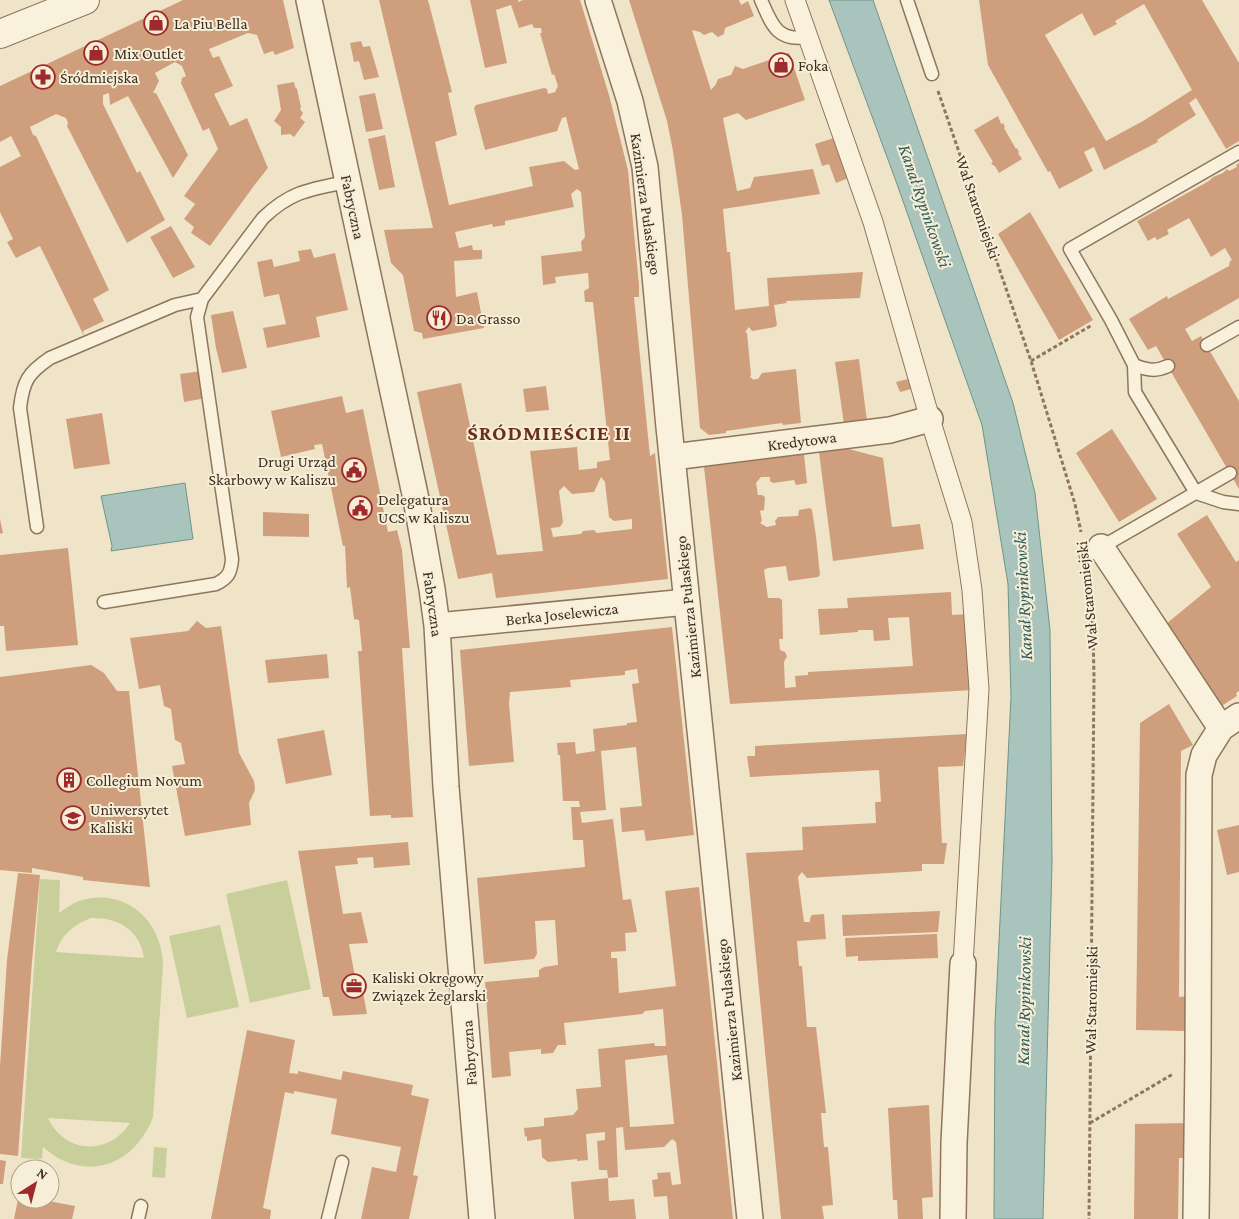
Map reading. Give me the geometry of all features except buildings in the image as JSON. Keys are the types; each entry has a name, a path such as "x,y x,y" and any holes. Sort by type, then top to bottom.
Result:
{"street":[{"path":"0,34 85,0"},
{"name":"Fabryczna","path":"309,0 416,499 437,626 459,951 465,998 482,1219"},
{"name":"Kazimierza Pułaskiego","path":"598,0 630,101 645,167 750,1219"},
{"path":"795,0 873,222 962,522 972,590 979,689 954,1143 953,1219"},
{"name":"Kredytowa","path":"673,457 890,430 930,419"},
{"path":"1093,551 1230,722 1204,755 1199,775 1196,1219"},
{"name":"Berka Joselewicza","path":"437,626 688,602"}],"lane":[{"path":"761,0 773,27 784,36 794,39 808,37"},
{"path":"907,0 932,74"},
{"path":"1239,152 1070,249 1134,365 1135,392 1196,493 1223,502 1239,504"},
{"path":"104,602 216,584 225,579 231,572 232,559 198,317 202,299 263,218 275,206 287,198 312,188 348,182"},
{"path":"37,527 20,408 22,391 27,378 35,368 50,358 175,305 202,299"},
{"path":"1207,345 1238,331"},
{"path":"1134,365 1158,371 1168,366"},
{"path":"1093,551 1230,473"},
{"path":"328,1219 342,1162"},
{"path":"138,1219 141,1206"}],"path":[{"name":"Wał Staromiejski","path":"932,74 1031,361 1075,504 1093,551 1094,677 1089,1219"},
{"path":"1031,361 1108,315"},
{"path":"1090,1123 1198,1058"}],"green space":[{"path":"40,879 60,880 59,913 79,901 96,898 112,898 126,903 138,911 149,922 156,935 161,950 163,966 153,1117 147,1131 129,1152 105,1165 91,1167 77,1165 59,1159 43,1147 42,1159 21,1158","holes":["91,918 101,918 119,923 133,933 142,948 144,958 56,952 61,940 69,931","48,1118 130,1123 121,1134 111,1141 88,1146 76,1144 65,1139"]},
{"path":"287,880 311,989 250,1003 226,894"},
{"path":"220,925 239,1007 187,1018 169,936"},
{"path":"154,1147 167,1148 165,1178 152,1177"}],"water":[{"name":"Kanał Rypinkowski","path":"829,0 873,0 1013,403 1035,493 1050,630 1052,863 1043,1219 994,1219 995,1023 1011,697 1008,584 982,425 897,184"},
{"path":"185,483 193,539 111,551 112,546 101,496"}],"place":[{"name":"La Piu Bella","path":"156,23"},
{"name":"Mix Outlet","path":"96,53"},
{"name":"Foka","path":"781,65"},
{"name":"Śródmiejska","path":"43,77"},
{"name":"Da Grasso","path":"439,318"},
{"name":"Drugi Urząd Skarbowy w Kaliszu","path":"354,470"},
{"name":"Delegatura UCS w Kaliszu","path":"360,508"},
{"name":"Collegium Novum","path":"69,780"},
{"name":"Uniwersytet Kaliski","path":"73,818"},
{"name":"Kaliski Okręgowy Związek Żeglarski","path":"354,986"}],"district":[{"name":"ŚRÓDMIEŚCIE II","path":"549,433"}]}
